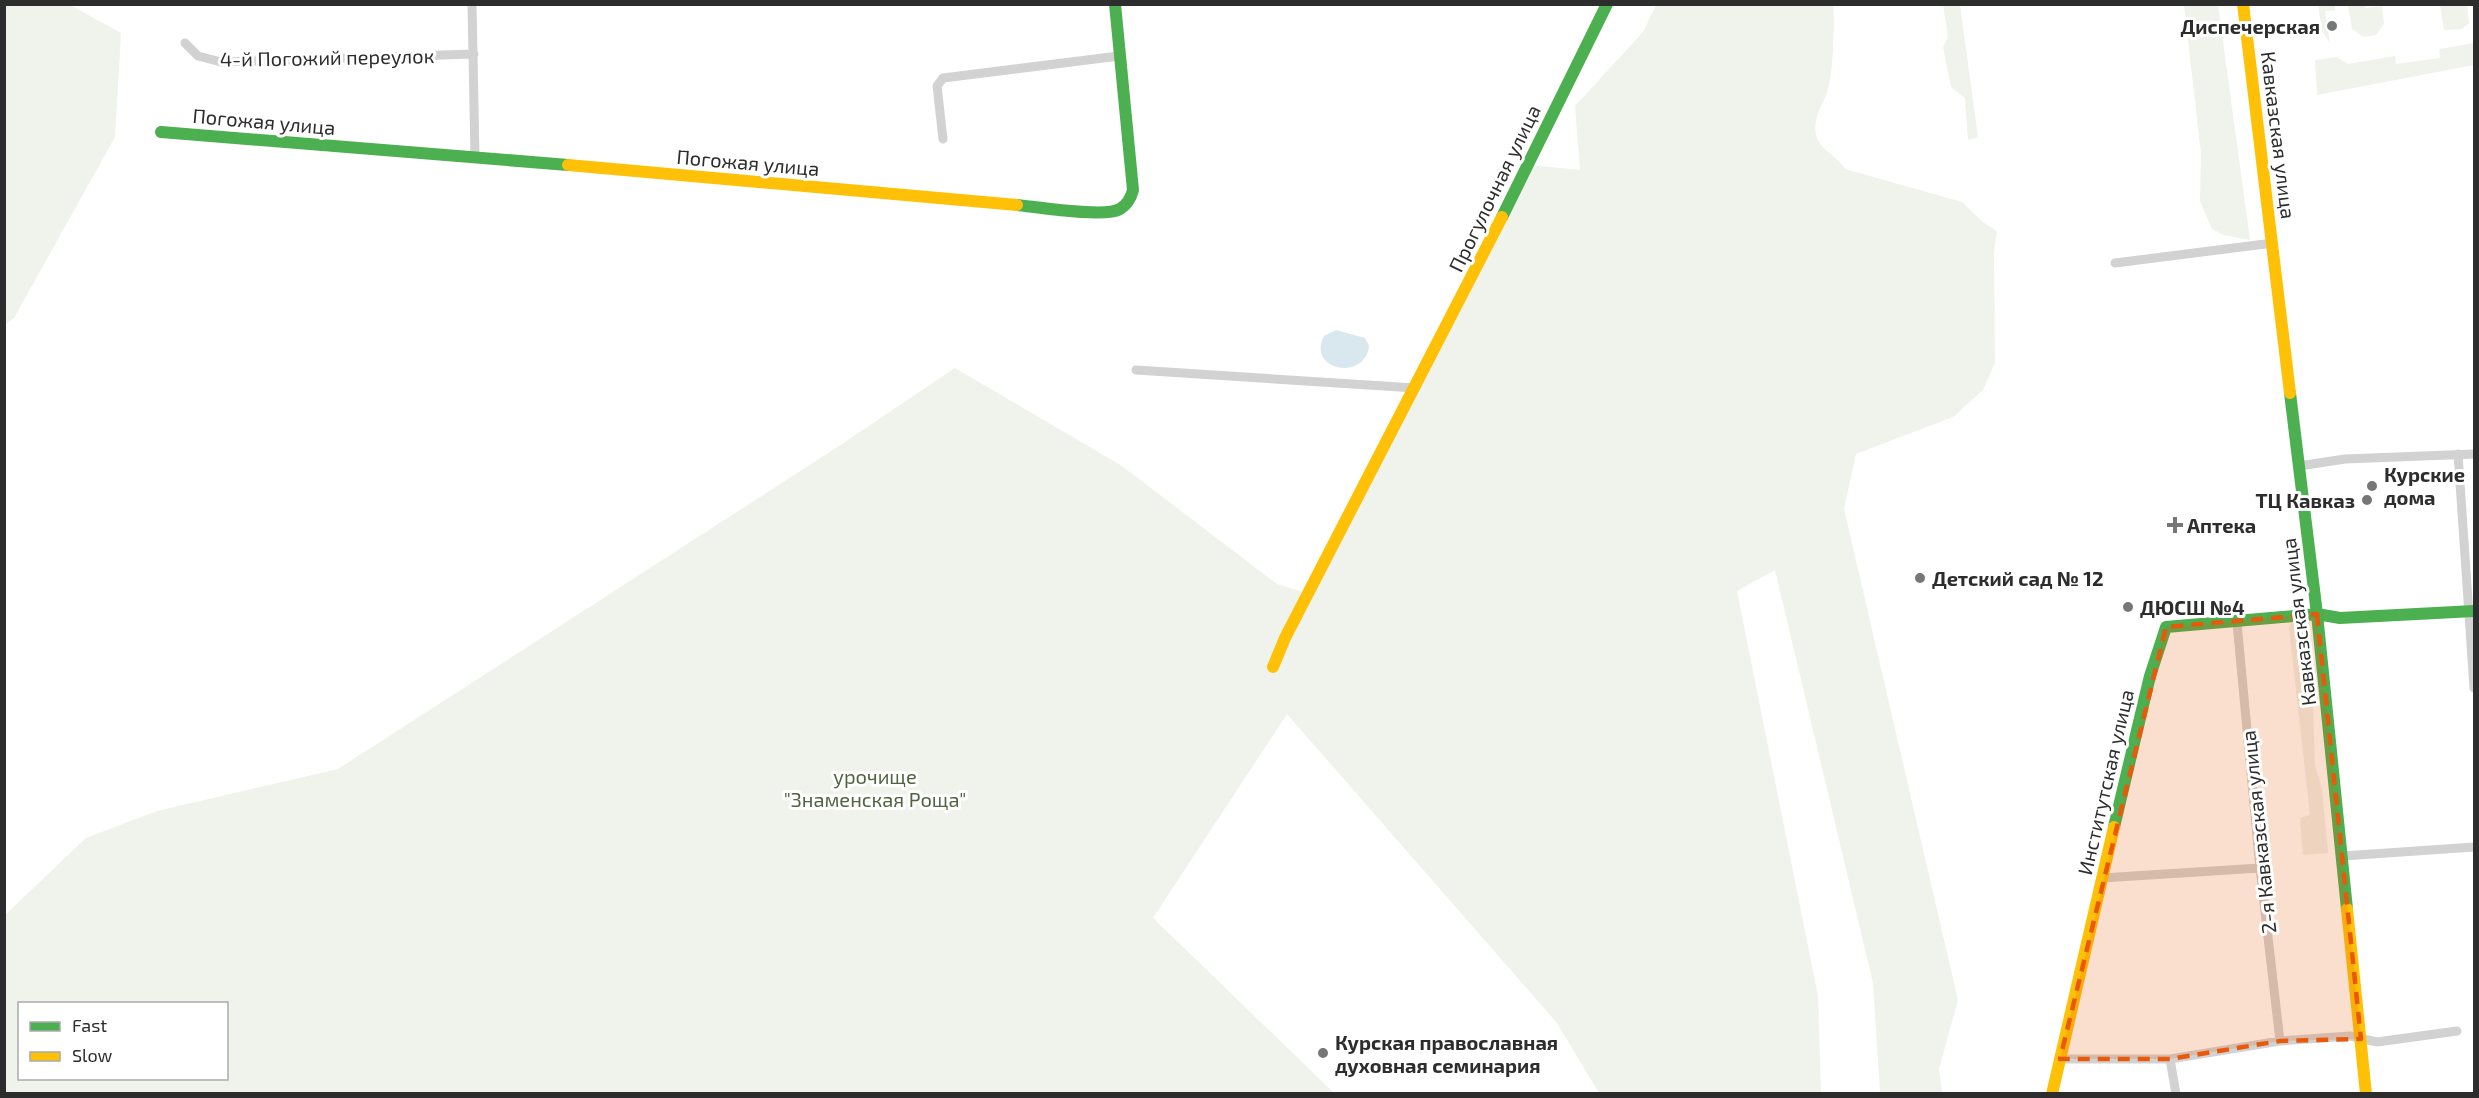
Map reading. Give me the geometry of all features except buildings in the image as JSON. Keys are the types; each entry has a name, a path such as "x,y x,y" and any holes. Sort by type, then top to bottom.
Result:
{"street":[{"path":"472,4 475,157"},
{"name":"Погожая улица","path":"161,132 475,157 1089,212 1119,210 1131,199 1133,190 1114,4"},
{"name":"Прогулочная улица","path":"1273,667 1285,638 1415,388 1607,4"},
{"name":"Кавказская улица","path":"2243,4 2317,614 2366,1094"},
{"name":"4-й Погожий переулок","path":"185,43 198,56 220,62 474,54"},
{"path":"943,139 937,86 943,78 1119,56"},
{"path":"2115,263 2273,243"},
{"path":"1136,370 1415,388"},
{"path":"2458,454 2475,688"},
{"path":"2299,466 2345,459 2475,454"},
{"name":"Институтская улица","path":"2052,1094 2150,676 2166,627 2237,623 2317,614 2340,618 2471,611"},
{"name":"2-я Кавказская улица","path":"2237,623 2260,868 2280,1041"},
{"path":"2343,856 2475,847"},
{"path":"2102,878 2260,868"},
{"path":"2060,1059 2170,1059 2280,1041 2350,1036 2377,1042 2457,1031"},
{"path":"2170,1059 2176,1094"}],"highlighted area":[{"path":"2317,614 2361,1039 2280,1041 2170,1059 2060,1059 2166,627"}],"green space":[{"path":"5,4 70,5 121,33 115,137 14,318 5,325"},
{"name":"урочище \"Знаменская Роща\"","path":"1656,5 1833,5 1830,81 1816,122 1818,140 1845,169 1962,202 1983,222 1997,231 1994,253 1995,363 1983,390 1953,417 1856,454 1844,509 1958,1000 1939,1069 1942,1093 1880,1093 1873,983 1775,570 1737,591 1818,996 1821,1093 1599,1093 1557,1023 1287,714 1153,918 1334,1093 5,1094 5,915 86,838 157,811 338,769 836,448 955,368 1122,466 1277,584 1307,593 1522,164 1580,170 1575,106 1643,32"},
{"path":"1943,5 1960,5 1978,137 1968,140 1965,98 1951,87 1943,47 1948,37"},
{"path":"2184,5 2218,5 2250,240 2224,235 2212,229 2200,201 2201,154"},
{"path":"2318,5 2335,5 2335,10 2325,11 2330,43 2322,31"},
{"path":"2348,5 2369,5 2365,8 2382,6 2384,24 2376,35 2364,37 2352,29"},
{"path":"2440,5 2467,5 2469,23 2462,29 2444,30"},
{"path":"2474,43 2474,65 2317,95 2315,60 2337,57 2348,64 2395,56 2396,64 2440,58 2439,49"},
{"path":"2303,622 2313,706 2315,766 2322,789 2328,853 2303,855 2300,818 2310,815 2289,628 2291,623"}],"shaded area":[{"path":"1336,330 1365,338 1369,346 1365,357 1358,364 1348,368 1338,367 1329,364 1323,357 1321,348 1324,336"}],"traffic: fast":[{"path":"1017,205 1100,212 1120,209 1130,198 1133,190 1115,4"},
{"path":"1502,217 1607,4"},
{"path":"161,132 568,165"},
{"path":"2290,393 2317,614 2347,909"},
{"path":"2114,827 2150,676 2166,627 2317,614 2340,618 2474,611"}],"traffic: slow":[{"path":"2243,4 2290,393"},
{"path":"568,165 1017,205"},
{"path":"1273,667 1285,638 1502,217"},
{"path":"2052,1094 2114,827"},
{"path":"2347,909 2366,1094"}],"place":[{"name":"Диспечерская","path":"2332,26"},
{"name":"Курские дома","path":"2372,486"},
{"name":"ТЦ Кавказ","path":"2367,500"},
{"name":"Аптека","path":"2175,525"},
{"name":"Детский сад № 12","path":"1920,578"},
{"name":"ДЮСШ №4","path":"2128,607"},
{"name":"Курская православная духовная семинария","path":"1323,1053"}]}
